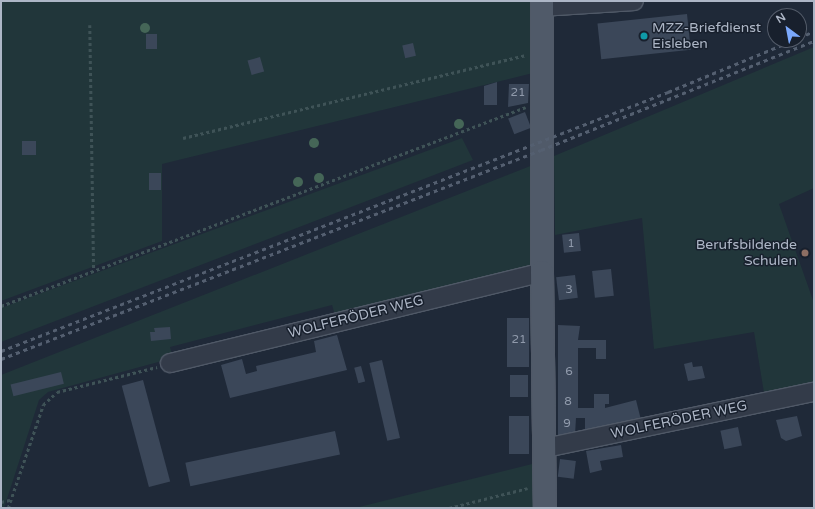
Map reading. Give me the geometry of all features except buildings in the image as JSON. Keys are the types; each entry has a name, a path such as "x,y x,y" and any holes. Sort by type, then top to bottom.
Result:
{"main road":[{"path":"542,4 541,104 545,508"}],"street":[{"path":"542,4 634,1"},
{"name":"WOLFERÖDER WEG","path":"170,363 542,272"},
{"name":"WOLFERÖDER WEG","path":"545,448 814,392"}],"path":[{"path":"90,25 94,270"},
{"path":"183,138 542,51"},
{"path":"1,306 524,107 541,104"},
{"path":"8,508 43,405 56,392 170,363"},
{"path":"449,508 545,484"},
{"path":"1,502 11,500"}],"green space":[{"path":"1,1 531,1 533,73 162,164 162,241 1,301"},
{"path":"814,47 814,188 779,204 814,303 814,396 766,405 754,332 654,349 642,218 555,235 554,156"},
{"path":"462,138 473,160 1,342 1,308"},
{"path":"533,165 538,258 526,270 336,318 332,305 170,347 173,358 48,392 39,400 4,508 1,508 1,375"},
{"path":"536,463 538,508 355,508"}],"railway":[{"path":"807,34 814,31"},
{"path":"1,359 541,150 814,41"},
{"path":"1,351 668,92 775,48"}],"place":[{"name":"MZZ-Briefdienst Eisleben","path":"644,36"},
{"name":"Berufsbildende Schulen","path":"805,253"}]}
